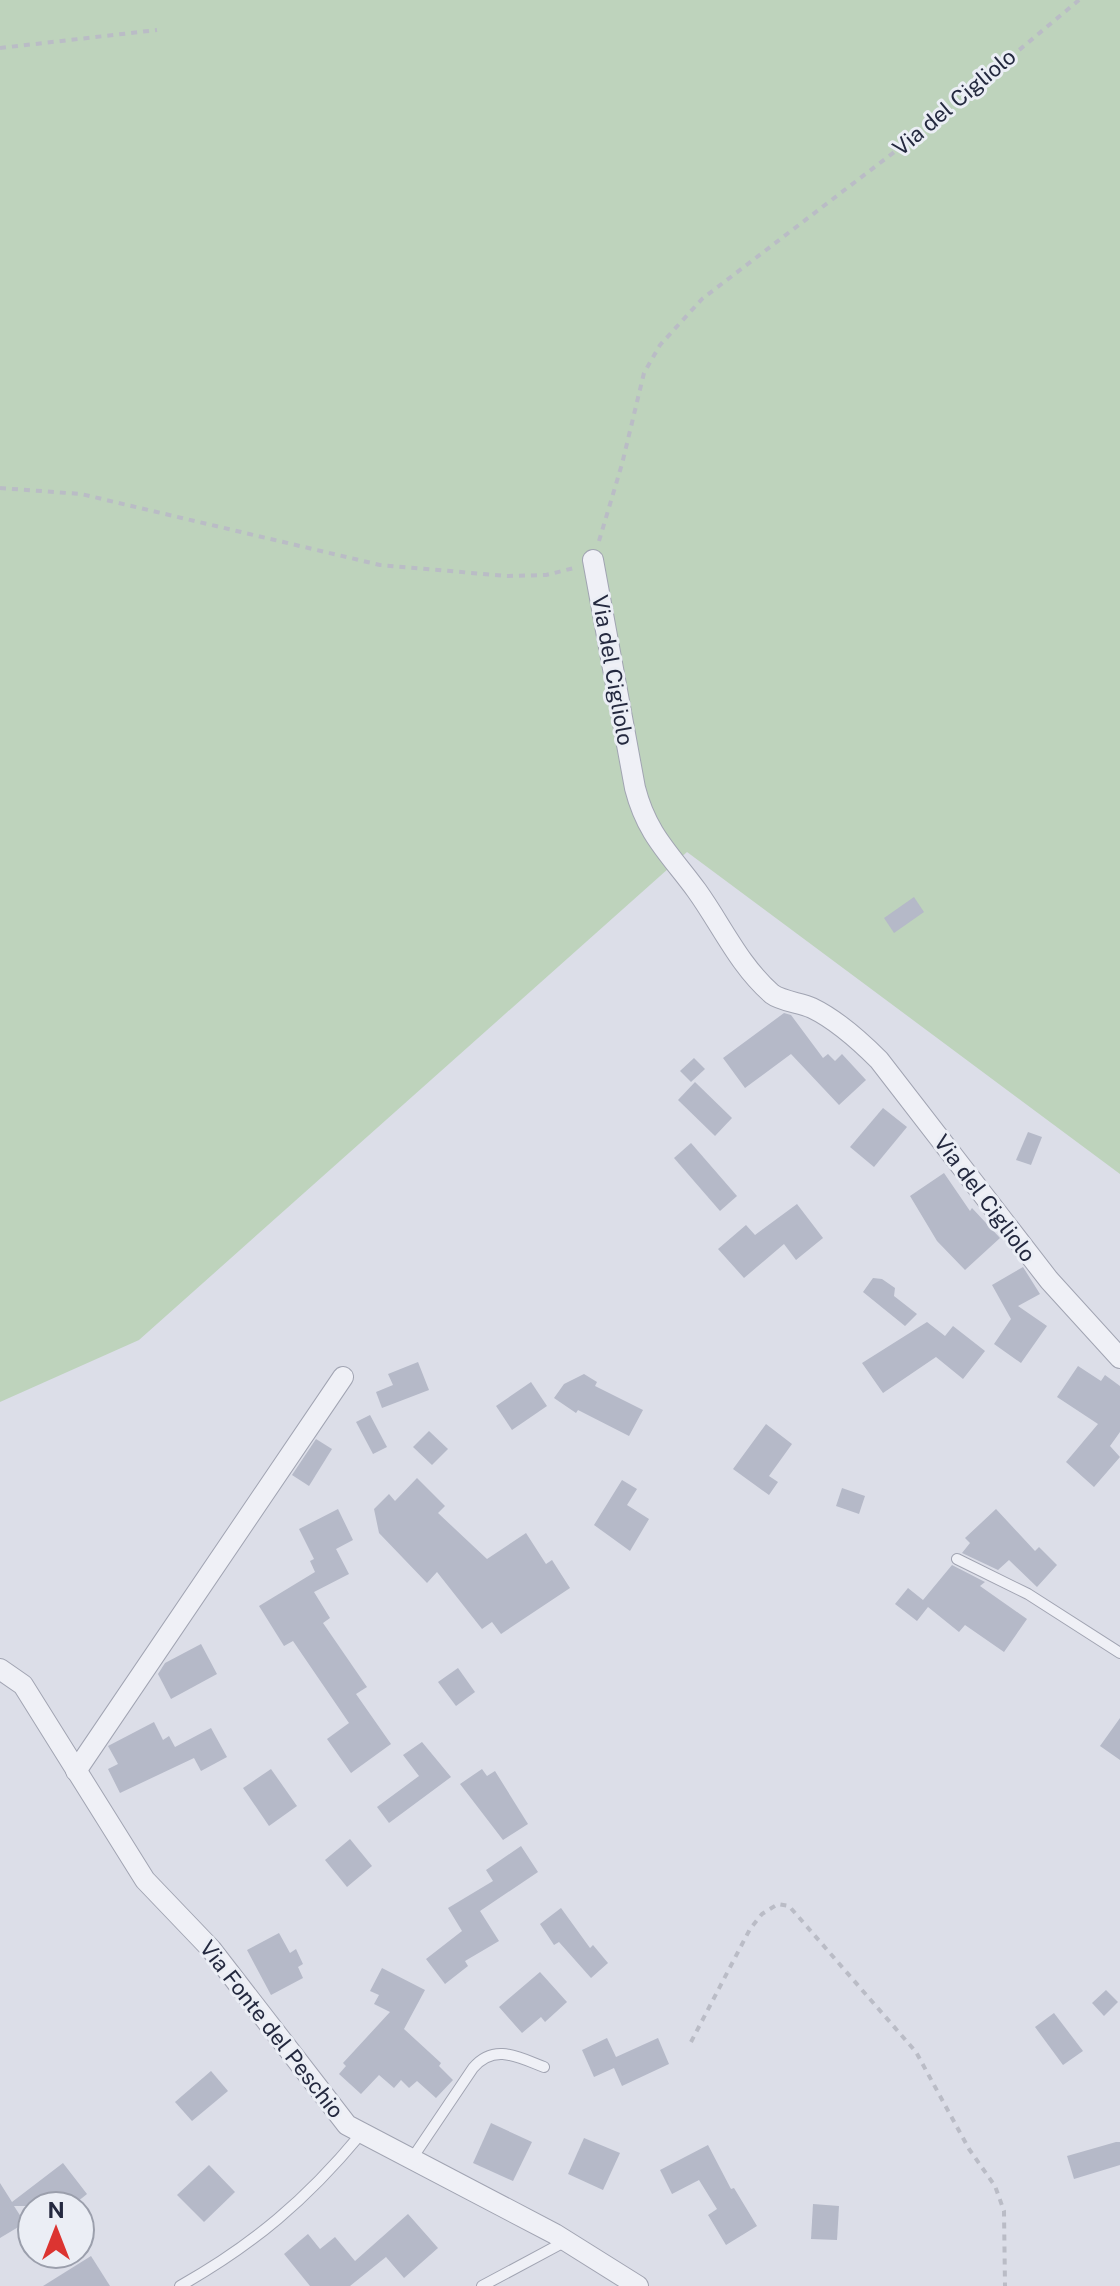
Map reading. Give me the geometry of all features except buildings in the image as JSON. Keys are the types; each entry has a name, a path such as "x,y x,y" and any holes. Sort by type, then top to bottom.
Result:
{"street":[{"name":"Via del Cigliolo","path":"593,560 637,797 663,852 698,892 731,948 774,996 817,1011 879,1060 1049,1280 1120,1358"},
{"path":"76,1771 343,1377"},
{"name":"Via Fonte del Peschio","path":"0,1669 23,1685 152,1888 211,1949 327,2102 360,2135 566,2241 638,2286"}],"lane":[{"path":"957,1559 1015,1587 1120,1653"},
{"path":"411,2160 473,2068 484,2057 508,2054 544,2067"},
{"path":"180,2286 258,2238 328,2172 360,2135"},
{"path":"482,2286 566,2241"}],"path":[{"name":"Via del Cigliolo","path":"593,560 622,464 644,373 678,324 702,299 927,127 1079,0"},
{"path":"0,48 157,30"},
{"path":"0,488 69,492 293,542 368,563 507,576 556,573 593,560"},
{"path":"691,2042 757,1919 778,1904 789,1906 908,2041 941,2093 969,2149 995,2186 1004,2211 1005,2286"}],"green space":[{"path":"0,0 1120,0 1120,1174 687,852 139,1340 0,1402"}]}
